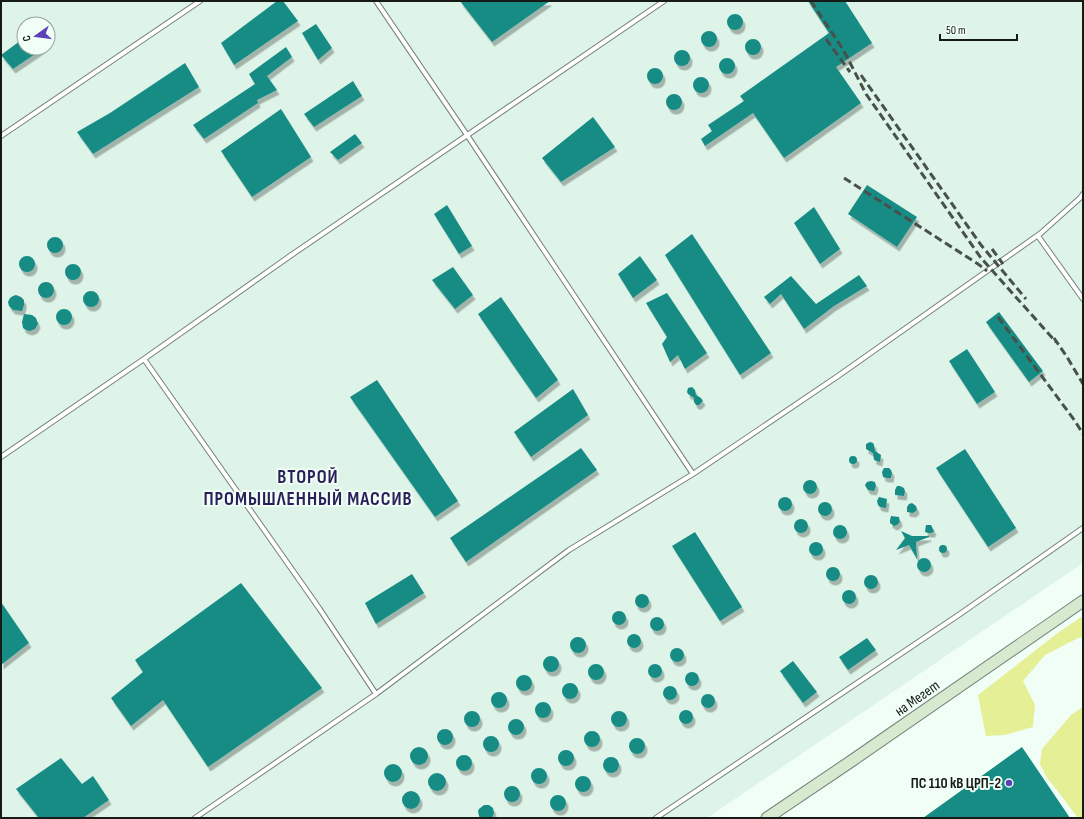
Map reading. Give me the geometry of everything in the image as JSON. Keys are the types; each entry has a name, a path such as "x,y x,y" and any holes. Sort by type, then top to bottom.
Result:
{"street":[{"name":"на Мегет","path":"767,818 1083,601"}],"lane":[{"path":"1,136 200,1"},
{"path":"376,1 694,474"},
{"path":"1,457 290,256 664,1"},
{"path":"195,818 376,694 569,550 694,474 838,376 1038,236 1083,194"},
{"path":"1038,236 1083,299"},
{"path":"144,359 319,608 376,694"},
{"path":"656,818 960,614 1083,528"}],"shaded area":[{"path":"1,1 1083,1 1083,563 707,818 1,818"}],"green space":[{"path":"1083,616 1083,637 1078,638 1045,655 1023,681 1035,705 1033,727 1004,735 986,736 978,695 1059,632"},
{"path":"1083,707 1083,818 1078,818 1047,778 1040,764 1042,749 1071,715"}],"building":[{"path":"277,1 283,1 298,21 234,65 221,43"},
{"path":"460,1 550,1 492,42"},
{"path":"808,1 845,1 872,43 836,67 861,103 784,158 753,113 705,146 701,139 712,131 708,125 744,101 740,96 829,33"},
{"path":"735,14 741,16 743,22 741,28 735,30 729,28 727,22 729,16"},
{"path":"316,24 332,48 318,60 302,33"},
{"path":"709,31 715,33 717,39 715,45 709,47 703,45 701,39 703,33"},
{"path":"753,39 759,41 761,47 759,53 753,55 747,53 745,47 747,41"},
{"path":"16,44 16,56 32,56 13,69 1,55"},
{"path":"286,47 292,57 267,76 277,90 257,100 258,103 204,139 193,125 255,84 249,74"},
{"path":"682,50 688,52 690,58 688,64 682,66 676,64 674,58 676,52"},
{"path":"727,58 733,60 735,66 733,72 727,74 721,72 719,66 721,60"},
{"path":"185,63 199,87 93,154 77,132 110,113"},
{"path":"655,68 661,70 663,76 661,82 655,84 649,82 647,76 649,70"},
{"path":"701,77 707,79 709,85 707,91 701,93 695,91 693,85 695,79"},
{"path":"353,81 362,96 314,127 304,114"},
{"path":"674,94 680,96 682,102 680,108 674,110 668,108 666,102 668,96"},
{"path":"281,109 311,157 252,197 221,151"},
{"path":"593,117 615,147 561,182 542,158"},
{"path":"355,134 362,143 338,160 330,152"},
{"path":"867,185 917,217 897,247 848,214"},
{"path":"447,205 472,246 459,254 434,214"},
{"path":"814,207 840,249 820,264 794,223"},
{"path":"692,234 771,353 740,375 665,255"},
{"path":"55,237 61,239 63,245 61,251 55,253 49,251 47,245 49,239"},
{"path":"27,256 33,258 35,264 33,270 27,272 21,270 19,264 21,258"},
{"path":"640,256 657,280 633,298 618,274"},
{"path":"73,264 79,266 81,272 79,278 73,280 67,278 65,272 67,266"},
{"path":"453,267 473,295 455,309 432,280"},
{"path":"859,275 867,286 834,306 804,329 781,294 770,304 764,297 791,276 816,304"},
{"path":"46,282 52,284 54,290 52,296 46,298 40,296 38,290 40,284"},
{"path":"91,291 97,293 99,299 97,305 91,307 85,305 83,299 85,293"},
{"path":"667,293 707,353 685,369 678,355 670,362 662,344 667,337 646,303"},
{"path":"16,295 24,300 22,311 13,310 9,306 8,302 10,298"},
{"path":"501,297 558,380 536,398 478,314"},
{"path":"64,309 70,311 72,317 70,323 64,325 58,323 56,317 58,311"},
{"path":"999,312 1043,371 1029,382 986,322"},
{"path":"24,314 32,315 36,318 38,324 35,329 30,331 23,328 22,322"},
{"path":"967,349 995,392 977,404 949,361"},
{"path":"377,380 458,501 435,517 350,397"},
{"path":"692,387 695,390 696,395 703,401 699,405 696,405 694,398 687,392 688,388"},
{"path":"573,389 588,415 531,457 514,432"},
{"path":"870,442 873,443 875,451 881,455 880,462 874,460 873,453 866,449 866,444"},
{"path":"581,448 597,470 466,562 450,538"},
{"path":"965,449 1016,528 988,547 936,468"},
{"path":"851,456 855,456 857,460 855,464 851,464 849,462 849,458"},
{"path":"884,468 889,468 891,470 891,478 883,477 882,472"},
{"path":"810,480 815,482 817,487 815,492 810,494 805,492 803,487 805,482"},
{"path":"867,482 875,482 876,486 874,491 868,490 865,485"},
{"path":"897,486 904,488 904,496 895,495"},
{"path":"785,497 790,499 792,504 790,509 785,511 780,509 778,504 780,499"},
{"path":"879,497 887,499 886,508 878,505 877,501"},
{"path":"825,502 830,504 832,509 830,514 825,516 820,514 818,509 820,504"},
{"path":"912,503 916,506 916,511 913,513 907,512 907,507"},
{"path":"891,516 899,517 900,522 897,525 894,526 890,523"},
{"path":"801,519 806,521 808,526 806,531 801,533 796,531 794,526 796,521"},
{"path":"840,525 845,527 847,532 845,537 840,539 835,537 833,532 835,527"},
{"path":"926,525 931,525 934,531 932,533 925,532"},
{"path":"901,531 912,536 929,536 916,542 917,559 909,545 896,550 905,538"},
{"path":"695,532 742,607 720,621 672,546"},
{"path":"816,542 821,544 823,549 821,554 816,556 811,554 809,549 811,544"},
{"path":"941,545 945,545 947,549 945,553 941,553 939,551 939,547"},
{"path":"924,558 929,560 931,565 929,570 924,572 919,570 917,565 919,560"},
{"path":"833,567 838,569 840,574 838,579 833,581 828,579 826,574 828,569"},
{"path":"412,574 424,593 376,624 365,603"},
{"path":"871,575 876,577 878,582 876,587 871,589 866,587 864,582 866,577"},
{"path":"241,583 322,688 208,767 163,700 131,726 111,698 143,672 135,660"},
{"path":"849,590 854,592 856,597 854,602 849,604 844,602 842,597 844,592"},
{"path":"642,594 647,596 649,601 647,606 642,608 637,606 635,601 637,596"},
{"path":"1,602 29,643 1,665"},
{"path":"619,611 624,613 626,618 624,623 619,625 614,623 612,618 614,613"},
{"path":"657,617 662,619 664,624 662,629 657,631 652,629 650,624 652,619"},
{"path":"634,634 639,636 641,641 639,646 634,648 629,646 627,641 629,636"},
{"path":"578,637 585,642 586,645 581,652 578,653 571,648 570,645 575,638"},
{"path":"867,638 876,650 848,670 839,657"},
{"path":"677,648 682,650 684,655 682,660 677,662 672,660 670,655 672,650"},
{"path":"551,656 558,661 559,664 554,671 551,672 544,667 543,664 548,657"},
{"path":"793,661 817,692 803,703 780,671"},
{"path":"596,664 603,669 604,672 599,679 596,680 589,675 588,672 593,665"},
{"path":"655,664 660,666 662,671 660,676 655,678 650,676 648,671 650,666"},
{"path":"692,672 697,674 699,679 697,684 692,686 687,684 685,679 687,674"},
{"path":"524,675 531,680 532,683 527,690 524,691 517,686 516,683 521,676"},
{"path":"570,683 577,688 578,691 573,698 570,699 563,694 562,691 567,684"},
{"path":"670,686 675,688 677,693 675,698 670,700 665,698 663,693 665,688"},
{"path":"499,692 506,697 507,700 502,707 499,708 492,703 491,700 496,693"},
{"path":"708,694 713,696 715,701 713,706 708,708 703,706 701,701 703,696"},
{"path":"543,702 550,707 551,710 546,717 543,718 536,713 535,710 540,703"},
{"path":"686,710 691,712 693,717 691,722 686,724 681,722 679,717 681,712"},
{"path":"472,711 479,716 480,719 475,726 472,727 465,722 464,719 469,712"},
{"path":"619,711 626,716 627,719 622,726 619,727 612,722 611,719 616,712"},
{"path":"516,719 523,724 524,727 519,734 516,735 509,730 508,727 513,720"},
{"path":"445,729 452,734 453,737 448,744 445,745 438,740 437,737 442,730"},
{"path":"592,731 599,736 600,739 595,746 592,747 585,742 584,739 589,732"},
{"path":"491,736 498,741 499,744 494,751 491,752 484,747 483,744 488,737"},
{"path":"637,738 644,743 645,746 640,753 637,754 630,749 629,746 634,739"},
{"path":"419,747 425,750 428,756 425,762 419,765 413,762 410,756 413,750"},
{"name":"ПС 110 кВ ЦРП-2","path":"1022,747 1070,818 923,818"},
{"path":"566,750 573,755 574,758 569,765 566,766 559,761 558,758 563,751"},
{"path":"464,755 471,760 472,763 467,770 464,771 457,766 456,763 461,756"},
{"path":"611,757 618,762 619,765 614,772 611,773 604,768 603,765 608,758"},
{"path":"61,758 82,784 93,776 109,800 83,818 39,818 16,789"},
{"path":"393,764 399,767 402,773 399,779 393,782 387,779 384,773 387,767"},
{"path":"539,768 546,773 547,776 542,783 539,784 532,779 531,776 536,769"},
{"path":"437,773 443,776 446,782 443,788 437,791 431,788 428,782 431,776"},
{"path":"583,776 590,781 591,784 586,791 583,792 576,787 575,784 580,777"},
{"path":"512,786 519,791 520,794 515,801 512,802 505,797 504,794 509,787"},
{"path":"411,791 417,794 420,800 417,806 411,809 405,806 402,800 405,794"},
{"path":"558,795 565,800 566,803 561,810 558,811 551,806 550,803 555,796"},
{"path":"484,805 489,805 493,808 494,813 492,818 480,818 478,811"}],"railway":[{"path":"811,1 844,51 866,94 981,258 1056,342"},
{"path":"826,39 850,72"},
{"path":"861,75 981,245 1026,299"},
{"path":"844,178 987,271"},
{"path":"992,249 1003,264"},
{"path":"998,317 1083,434"},
{"path":"1054,338 1083,384"}],"place":[{"name":"ПС 110 кВ ЦРП-2","path":"1009,783"}],"district":[{"name":"ВТОРОЙ ПРОМЫШЛЕННЫЙ МАССИВ","path":"308,487"}]}
